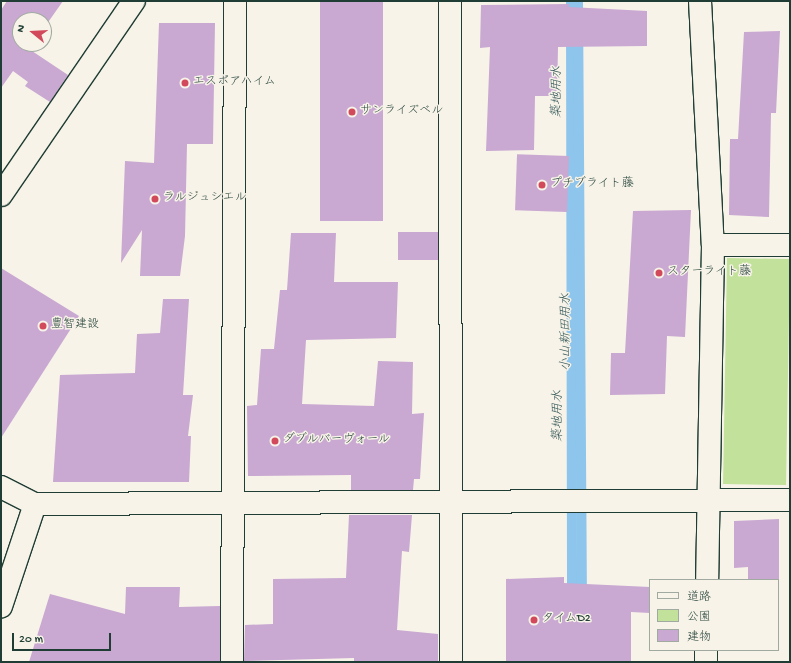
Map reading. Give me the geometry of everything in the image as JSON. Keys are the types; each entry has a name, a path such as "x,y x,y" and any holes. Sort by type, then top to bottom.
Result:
{"street":[{"path":"1,195 134,1"},
{"path":"232,662 235,1"},
{"path":"450,1 451,662"},
{"path":"700,1 713,245 707,500 707,579"},
{"path":"713,245 790,245"},
{"path":"1,487 35,504 451,502 588,503 707,500 790,500"},
{"path":"1,606 35,504"},
{"path":"706,651 706,662"}],"green space":[{"path":"727,258 790,259 786,485 723,484"}],"building":[{"path":"7,1 63,1 52,17 52,12 12,12 12,52 34,52 68,75 50,102 25,86 28,82 13,71 1,88 1,10"},
{"name":"サンライズベル","path":"320,2 383,2 383,221 320,221"},
{"path":"569,4 569,7 647,11 647,46 558,47 557,96 535,96 534,150 486,151 490,47 480,48 481,5"},
{"path":"159,23 215,23 213,144 187,144 185,236 180,276 140,276 142,230 121,263 125,161 154,163"},
{"path":"780,31 776,113 771,113 769,217 729,215 730,139 738,139 744,32"},
{"name":"プチブライト藤","path":"517,154 569,156 567,212 515,210"},
{"name":"スターライト藤","path":"691,210 685,337 667,336 665,394 610,395 611,353 625,353 633,211"},
{"path":"398,232 438,232 438,260 398,260"},
{"path":"291,233 336,233 334,282 398,282 396,338 306,340 302,404 374,406 378,361 413,362 412,414 424,413 420,479 414,479 413,490 351,490 351,475 248,476 247,406 257,405 261,349 274,349 280,290 287,290"},
{"path":"1,268 79,316 1,438"},
{"path":"163,299 189,299 183,395 193,395 188,436 191,436 189,482 53,482 60,375 135,373 137,334 160,333"},
{"path":"349,515 412,515 409,552 402,551 397,630 438,634 438,662 354,662 354,658 244,661 245,625 273,624 273,579 346,578"},
{"path":"779,519 779,579 748,579 748,567 734,568 734,521"},
{"path":"564,577 564,583 649,587 649,613 631,612 631,662 506,662 506,579"},
{"path":"126,587 180,587 179,607 220,606 220,662 29,662 50,594 125,614"}],"waterway":[{"name":"築地用水","path":"571,1 572,597"},
{"name":"小山新田用水","path":"578,1 582,597"}],"place":[{"name":"エスポアハイム","path":"185,83"},
{"name":"サンライズベル","path":"352,112"},
{"name":"プチブライト藤","path":"542,185"},
{"name":"ラルジュシエル","path":"155,199"},
{"name":"スターライト藤","path":"659,273"},
{"name":"豊智建設","path":"43,326"},
{"name":"ダブルバーヴォール","path":"275,441"},
{"name":"タイムD2","path":"534,620"}]}
